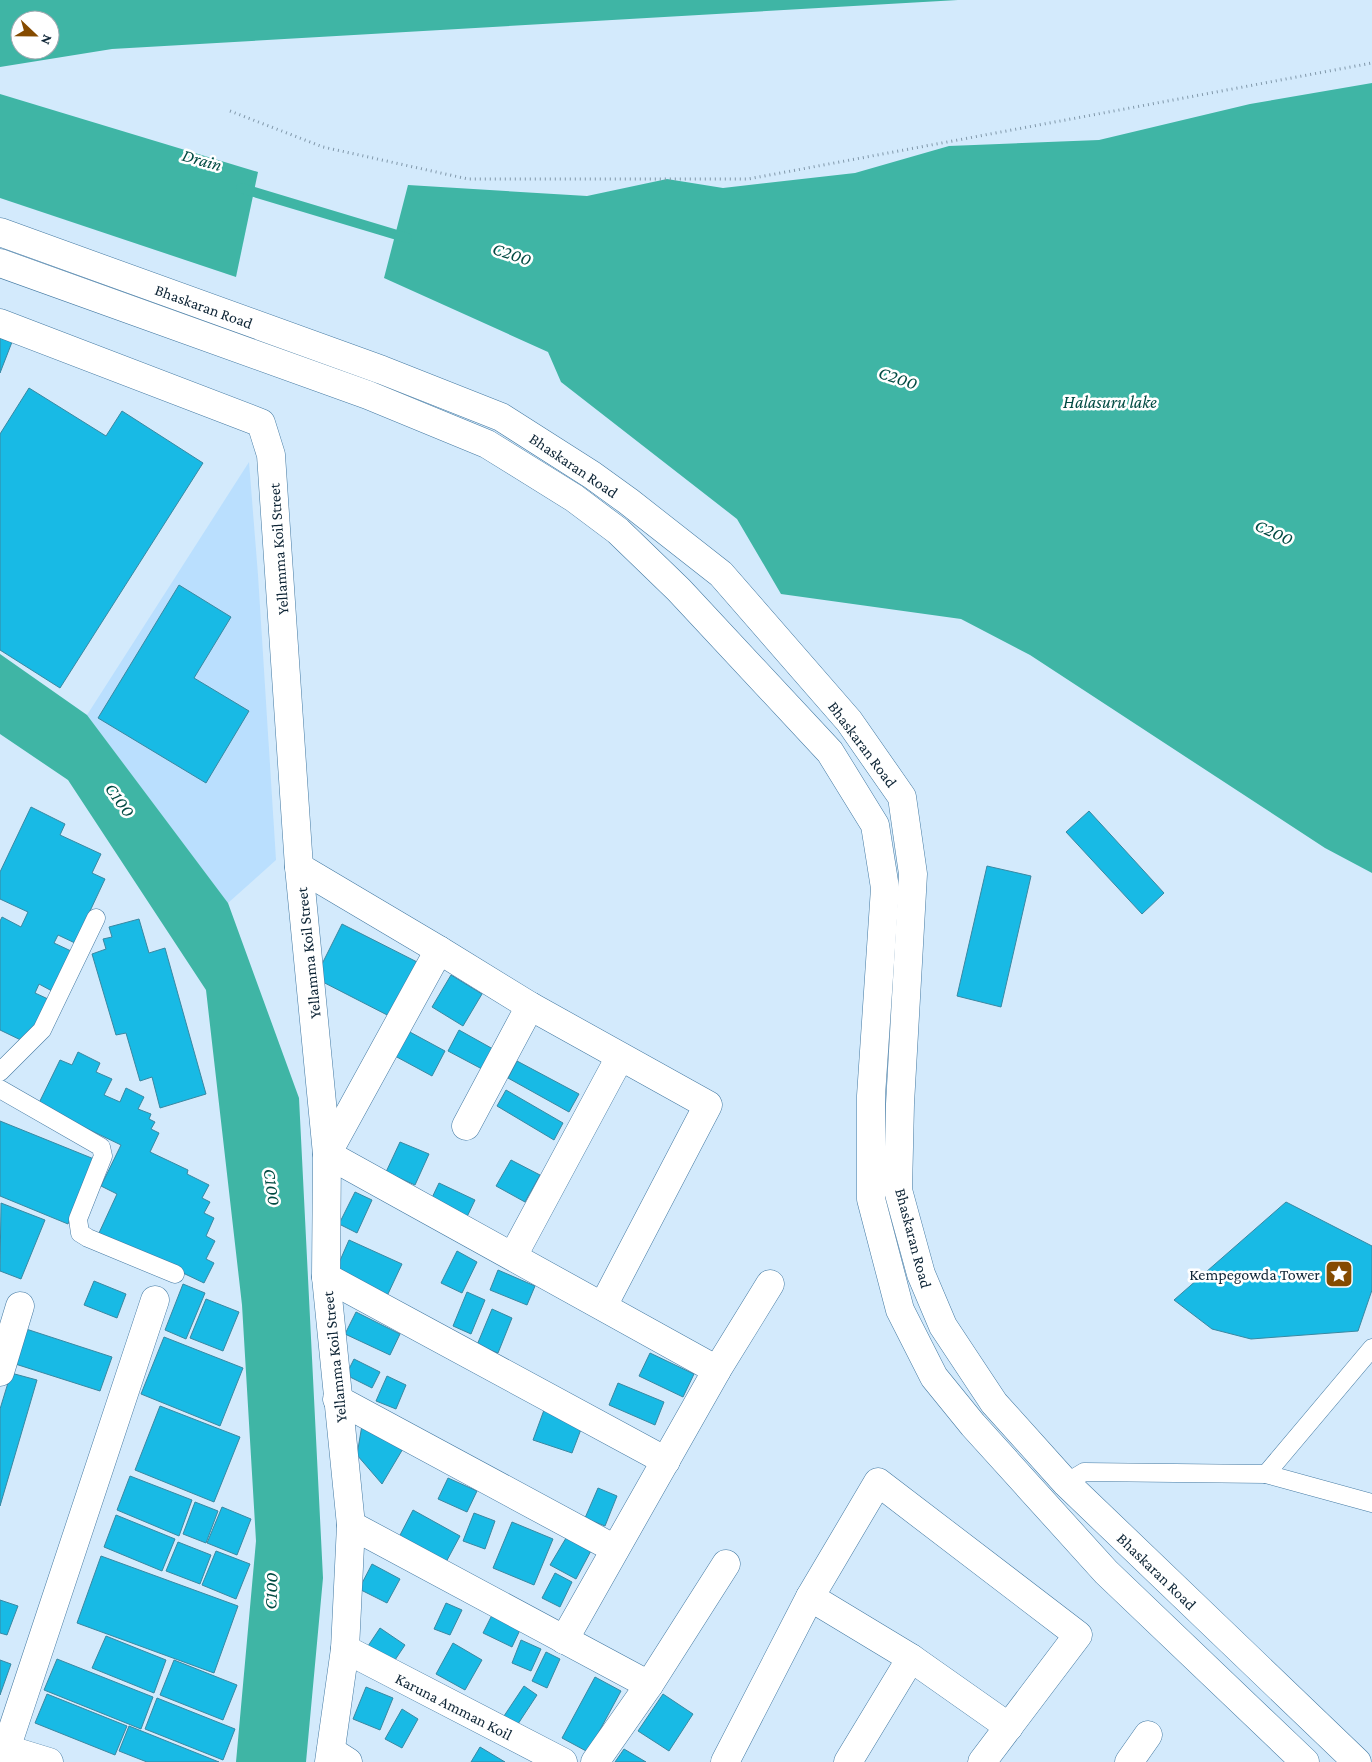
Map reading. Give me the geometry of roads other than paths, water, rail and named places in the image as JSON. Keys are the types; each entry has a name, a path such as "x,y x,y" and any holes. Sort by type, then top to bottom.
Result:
{"street":[{"name":"Bhaskaran Road","path":"0,232 382,370 501,416 599,480 721,574 853,727 902,797 913,874 900,1104 898,1190 920,1274 942,1326 994,1403 1066,1483 1357,1762"},
{"name":"Bhaskaran Road","path":"0,263 368,395 488,444 574,498 618,531 680,590 830,752 875,825 885,888 871,1096 871,1198 900,1310 934,1377 973,1425 1106,1572 1305,1762"},
{"name":"Yellamma Koil Street","path":"0,323 261,423 271,455 299,867 327,1154 326,1277 350,1525 345,1649 336,1758"},
{"path":"830,752 853,727"},
{"path":"299,867 440,950 530,1006 708,1105 603,1306"},
{"path":"440,950 327,1154 717,1370"},
{"path":"466,1126 530,1006"},
{"path":"512,1256 620,1057"},
{"path":"326,1277 666,1461"},
{"path":"564,1640 717,1370 770,1284"},
{"path":"49,1762 3,1748 156,1300"},
{"path":"0,1372 20,1306"},
{"path":"338,1399 615,1549"},
{"path":"725,1762 810,1597 878,1482 1078,1635 982,1762"},
{"path":"350,1525 649,1684"},
{"path":"595,1762 649,1684 726,1564"},
{"path":"810,1597 911,1658 1009,1727"},
{"name":"Karuna Amman Koil","path":"345,1649 563,1762"},
{"path":"848,1762 911,1658"},
{"path":"1129,1762 1148,1735"}],"lane":[{"path":"0,1072 42,1030 96,918"},
{"path":"0,1089 101,1147 103,1156 78,1219 80,1233 176,1274"},
{"path":"1266,1474 1372,1348"},
{"path":"1066,1483 1084,1472 1266,1474 1372,1503"}],"water":[{"path":"0,0 958,0 112,49 60,57 60,10 10,10 10,60 44,60 0,67"},
{"name":"Halasuru lake","path":"1372,83 1372,873 1325,848 1030,655 961,619 781,594 737,519 561,382 548,352 384,278 408,185 587,196 667,179 723,188 855,173 949,146 1099,140 1250,104"},
{"path":"0,94 258,172 236,277 0,198"},
{"name":"C100","path":"0,654 87,715 228,903 299,1098 323,1578 306,1762 236,1762 256,1541 242,1305 206,990 68,780 0,734"}],"waterway":[{"name":"Drain","path":"241,188 407,238"}],"place":[{"name":"Kempegowda Tower","path":"1339,1274"}],"water label":[{"name":"C200","path":"512,254"},
{"name":"C200","path":"898,378"},
{"name":"C200","path":"1274,532"}]}
